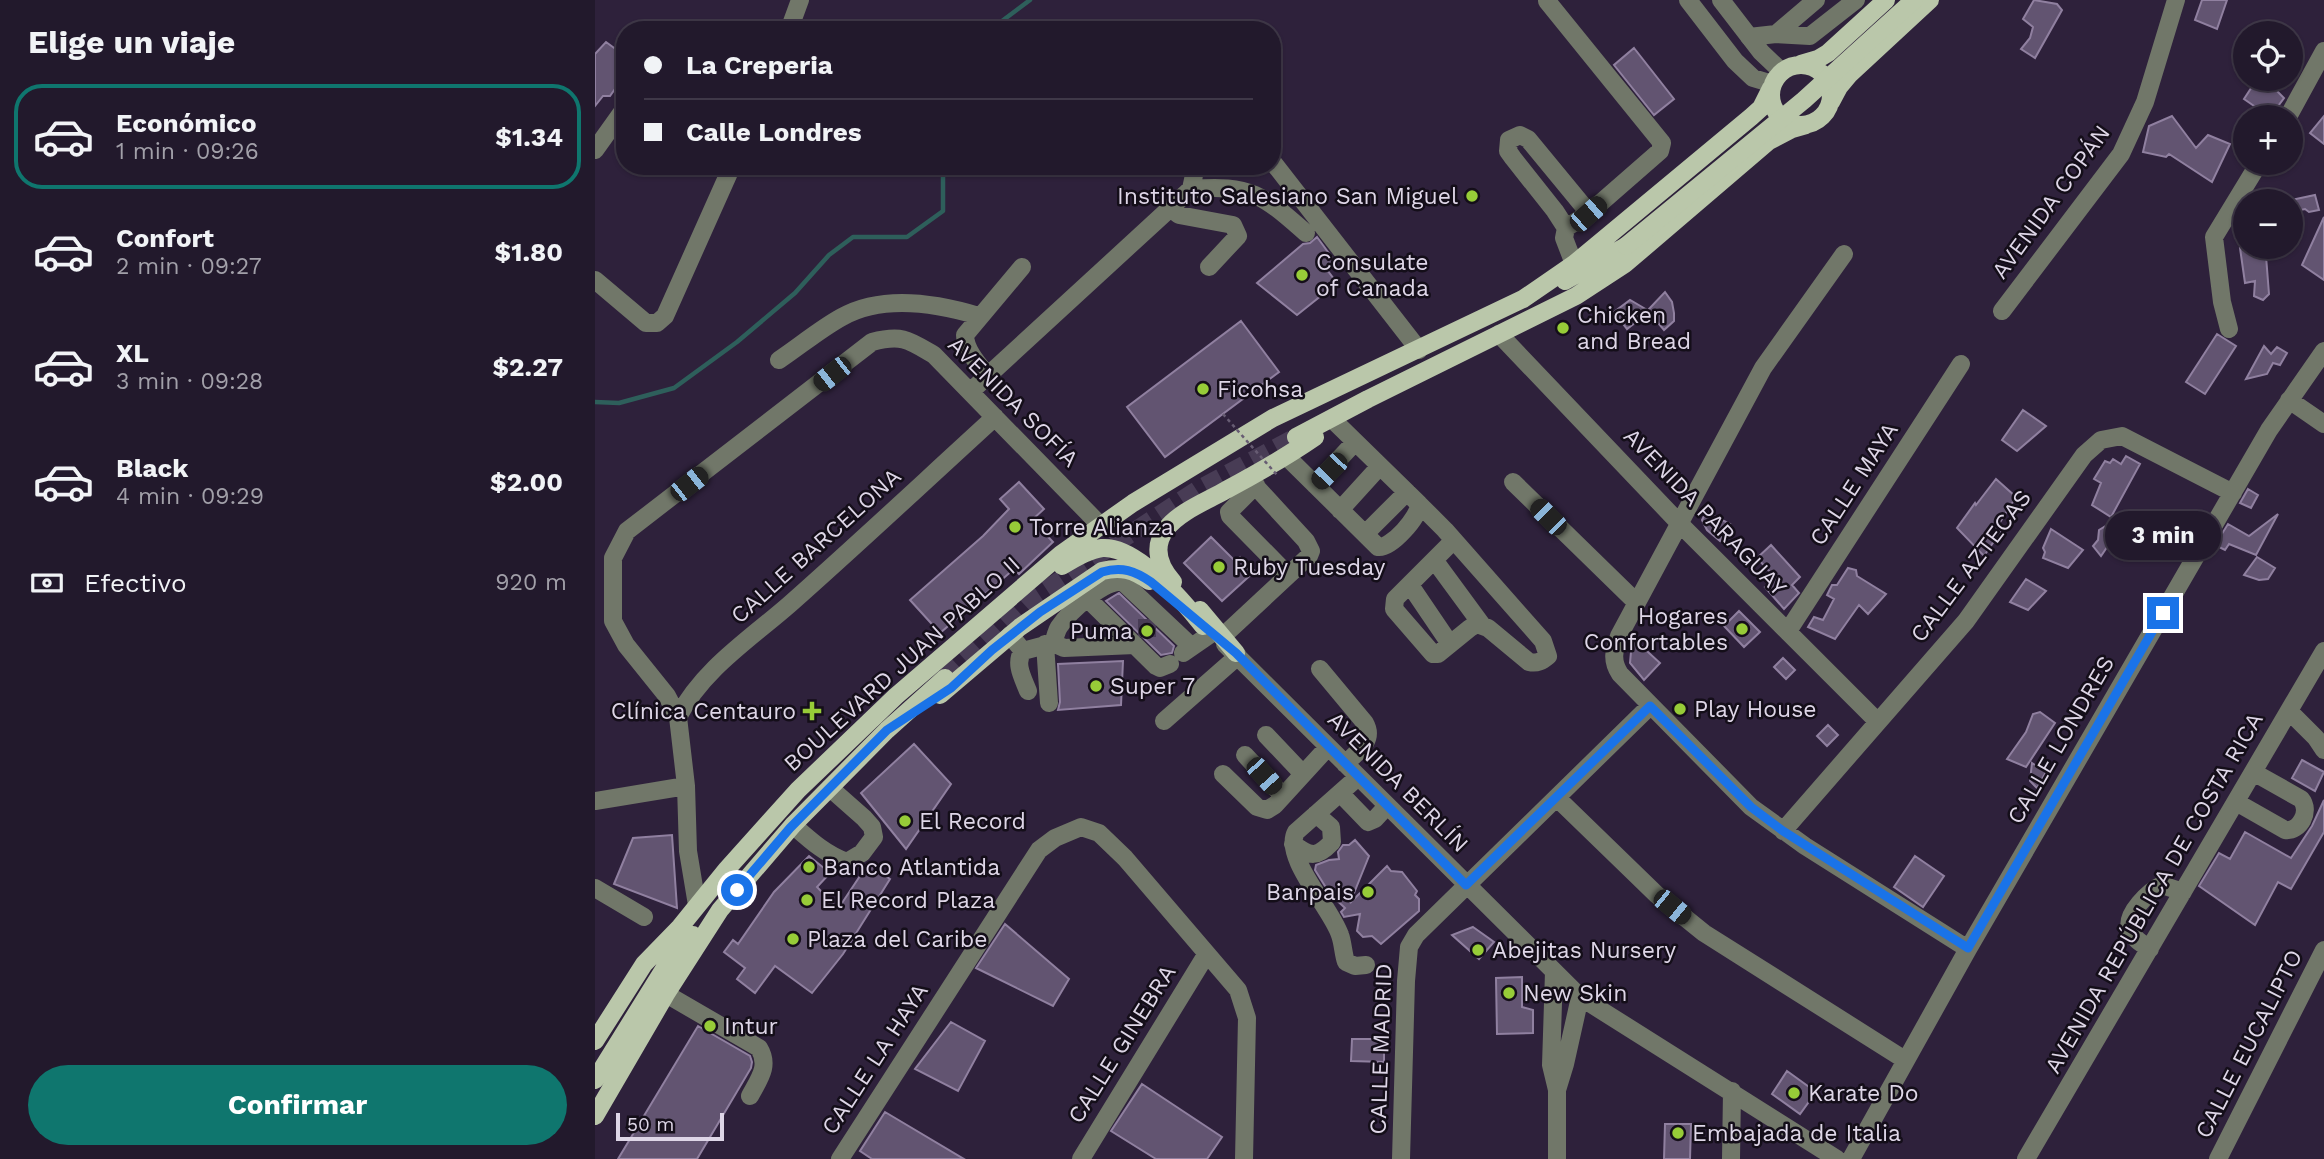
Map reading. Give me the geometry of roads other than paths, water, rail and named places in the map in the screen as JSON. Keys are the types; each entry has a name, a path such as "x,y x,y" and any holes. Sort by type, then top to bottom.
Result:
{"main road":[{"path":"1886,0 1828,53 1799,64 1775,81 1773,107 1778,115 1786,122 1806,125 1816,121 1830,106 1839,87 1849,75 1930,0"},
{"name":"BOULEVARD JUAN PABLO II","path":"1541,313 1575,289 1804,100 1915,0"},
{"path":"1799,64 1818,69 1825,76 1830,85 1830,106"},
{"name":"BOULEVARD JUAN PABLO II","path":"1523,299 1574,264 1751,117 1761,108 1775,81"},
{"name":"BOULEVARD JUAN PABLO II","path":"1296,437 1576,296 1625,264 1769,142 1792,129 1806,125"},
{"name":"BOULEVARD JUAN PABLO II","path":"595,1066 680,927 769,821 827,761 907,687 1061,554 1145,496 1273,418 1568,280 1621,249"},
{"path":"1212,632 1161,567 1158,556 1160,541 1167,528 1177,519 1252,482 1339,416"},
{"path":"827,761 1052,573 1077,557 1102,548 1133,557 1212,632"},
{"path":"887,730 951,688 1040,612 1102,572 1114,568 1140,574 1237,654"},
{"name":"BOULEVARD JUAN PABLO II","path":"595,1116 666,994 720,910 793,825 887,730 945,678"},
{"name":"BOULEVARD JUAN PABLO II","path":"595,1080 664,970 704,922 720,910"},
{"name":"BOULEVARD JUAN PABLO II","path":"595,1041 644,964 680,927"}],"street":[{"path":"792,21 800,0"},
{"path":"1688,0 1735,61 1753,78 1775,81"},
{"path":"1721,0 1761,52 1775,81"},
{"path":"1776,34 1816,0"},
{"path":"1749,37 1776,34 1811,36 1856,0"},
{"name":"AVENIDA COPÁN","path":"2002,311 2121,154 2145,102 2176,0"},
{"path":"1547,1 1662,143 1660,151 1588,214 1566,228 1564,237 1574,264"},
{"path":"2295,105 2324,51"},
{"path":"595,150 616,121"},
{"path":"1566,228 1513,158 1509,150 1509,140 1520,135 1528,139 1588,214"},
{"path":"1281,173 1419,350"},
{"path":"595,279 646,323 657,323 666,316 728,175"},
{"path":"970,392 1191,189 1194,175"},
{"path":"2229,329 2222,302 2214,237 2252,175"},
{"path":"1191,189 1219,186 1258,195 1275,205 1306,233"},
{"path":"1170,208 1179,215 1233,225 1237,230 1238,236 1209,267"},
{"path":"1844,254 1763,368 1619,636 1613,656 1620,674 1751,807 1783,831 1968,948"},
{"path":"988,376 965,341 967,330 1022,267"},
{"path":"779,360 843,316 872,306 922,303 944,306 979,317"},
{"name":"AVENIDA PARAGUAY","path":"1499,334 1681,524 1878,722"},
{"name":"AVENIDA SOFÍA","path":"613,621 614,558 627,531 872,342 888,338 905,338 934,355 1101,526"},
{"name":"CALLE LONDRES","path":"1851,1159 1968,948 2269,430 2324,351"},
{"name":"CALLE MAYA","path":"1788,631 1961,364"},
{"path":"2289,400 2324,424"},
{"path":"1339,416 1356,442 1454,540 1543,642 1548,656 1535,664 1529,662 1482,625 1435,561"},
{"name":"CALLE BARCELONA","path":"678,717 689,695 717,666 790,604 995,417"},
{"name":"CALLE AZTECAS","path":"1783,831 1966,621 2084,455 2101,440 2122,436 2233,493"},
{"path":"1315,485 1356,442"},
{"path":"1286,456 1378,547 1388,546 1417,515 1413,498"},
{"path":"1340,510 1380,466"},
{"path":"1088,599 1160,668 1212,632 1288,575 1309,556 1310,547 1252,482 1229,512 1230,516 1288,575"},
{"path":"1513,482 1637,603"},
{"path":"1454,540 1395,599 1394,609 1433,654 1437,654 1469,628 1482,625"},
{"path":"1049,703 1049,644 1060,625 1114,580 1123,582 1138,596 1181,654"},
{"path":"1138,596 1151,582"},
{"path":"1410,585 1450,644"},
{"path":"1138,596 1147,619"},
{"path":"595,627 613,621 626,645 667,695 678,717 688,850 697,905"},
{"path":"1010,635 1023,651"},
{"path":"1028,691 1019,666 1019,657 1023,651 1049,644 1064,648 1142,648"},
{"name":"AVENIDA REPÚBLICA DE COSTA RICA","path":"2026,1159 2324,651"},
{"path":"1164,721 1237,654"},
{"name":"AVENIDA BERLÍN","path":"1237,654 1358,778 1580,997 1837,1159"},
{"path":"1319,669 1365,723 1369,732 1367,741 1345,764"},
{"name":"CALLE MADRID","path":"1401,1159 1406,981 1409,947 1416,934 1650,706"},
{"path":"2289,711 2324,750"},
{"path":"1266,735 1303,774"},
{"path":"1223,774 1262,810 1271,808 1328,747"},
{"path":"1245,755 1283,796"},
{"path":"2236,802 2285,830 2297,828 2306,805 2301,799 2253,772"},
{"path":"1358,778 1296,832 1293,844 1303,869 1340,934 1346,962 1355,966 1366,965"},
{"path":"595,801 685,786"},
{"path":"793,825 825,852 837,858 847,862 862,853 874,837 872,827 830,788"},
{"path":"1340,793 1368,822 1375,820 1387,806"},
{"path":"1557,798 1657,895 1704,933 1905,1060"},
{"path":"1293,844 1312,855 1321,854 1332,842 1331,827 1316,814"},
{"name":"CALLE LA HAYA","path":"840,1159 1039,850 1055,838 1081,827 1099,832 1125,858 1206,955"},
{"path":"2150,949 2132,934 2128,926 2142,899 2162,886 2183,892"},
{"path":"595,888 644,917"},
{"name":"CALLE EUCALIPTO","path":"2218,1159 2324,950"},
{"path":"1206,955 1238,990 1247,1018 1244,1159"},
{"name":"CALLE GINEBRA","path":"1081,1159 1206,955"},
{"path":"1554,972 1551,1065 1557,1090 1557,1159"},
{"path":"666,994 759,1048 765,1057 765,1068 750,1096"},
{"path":"1557,1090 1580,997"},
{"path":"1731,1159 1732,1091"}],"waterway":[{"path":"1002,21 1030,0"},
{"path":"595,402 619,403 674,388 737,342 795,293 829,255 853,237 907,237 943,211 943,175"}],"tunnel":[{"path":"945,678 1030,600 1197,490 1296,437"},
{"path":"1147,619 1147,643"}],"place":[{"name":"Instituto Salesiano San Miguel","path":"1472,196"},
{"name":"Consulate of Canada","path":"1302,275"},
{"name":"Chicken and Bread","path":"1563,328"},
{"name":"Ficohsa","path":"1203,389"},
{"name":"Torre Alianza","path":"1015,527"},
{"name":"Ruby Tuesday","path":"1219,567"},
{"name":"Hogares Confortables","path":"1742,629"},
{"name":"Puma","path":"1147,631"},
{"name":"Super 7","path":"1096,686"},
{"name":"Play House","path":"1680,709"},
{"name":"Clínica Centauro","path":"812,711"},
{"name":"El Record","path":"905,821"},
{"name":"Banco Atlantida","path":"809,867"},
{"name":"Banpais","path":"1368,892"},
{"name":"El Record Plaza","path":"807,900"},
{"name":"Plaza del Caribe","path":"793,939"},
{"name":"Abejitas Nursery","path":"1478,950"},
{"name":"New Skin","path":"1509,993"},
{"name":"Intur","path":"710,1026"},
{"name":"Karate Do","path":"1794,1093"},
{"name":"Embajada de Italia","path":"1678,1133"}]}
